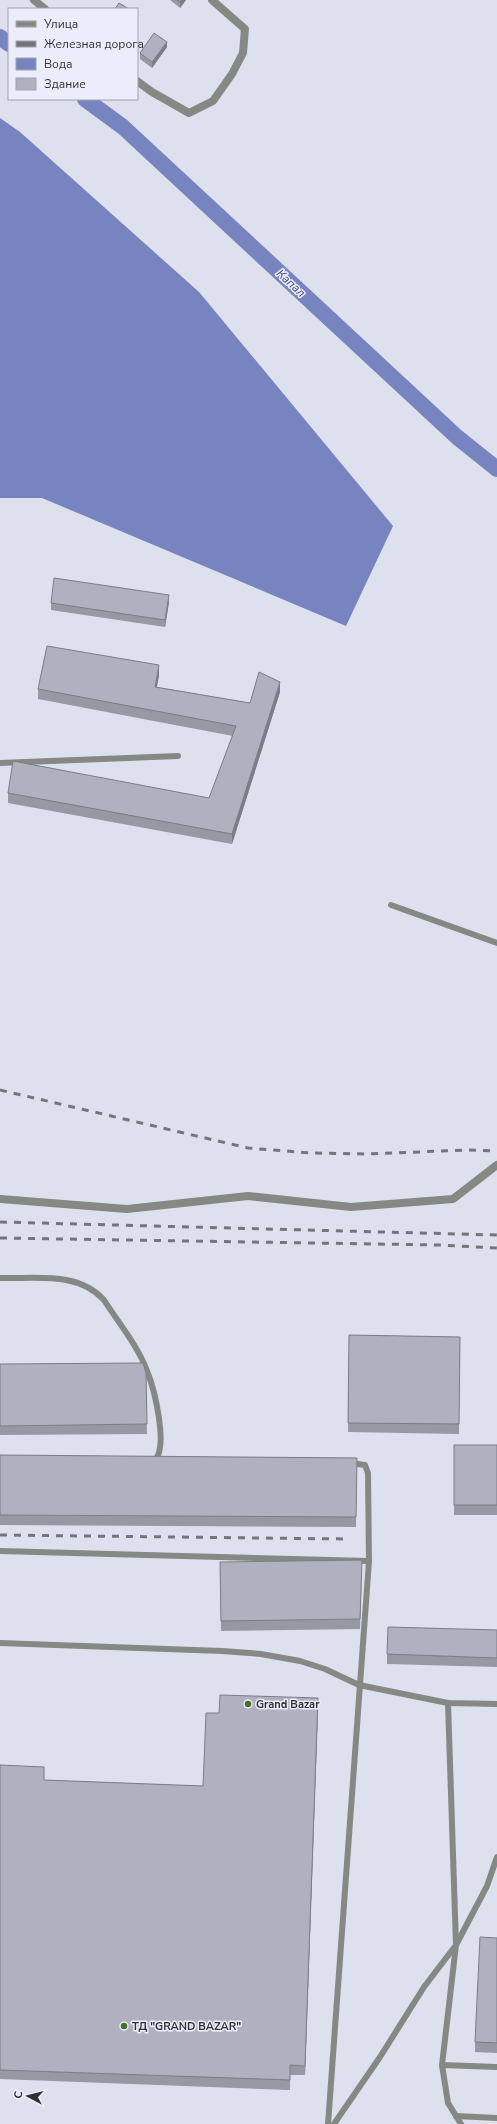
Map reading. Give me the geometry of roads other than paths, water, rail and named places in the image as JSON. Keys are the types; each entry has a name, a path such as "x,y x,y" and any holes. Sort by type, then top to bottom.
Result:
{"street":[{"path":"34,0 44,8"},
{"path":"138,82 152,92 189,113 213,101 232,74 243,53 245,29 212,0"},
{"path":"0,1199 127,1209 248,1196 350,1207 453,1199 497,1165"}],"lane":[{"path":"0,762 178,756"},
{"path":"391,904 497,944"},
{"path":"0,1278 59,1278 77,1281 95,1290 104,1300 147,1371 159,1421 162,1442 158,1459"},
{"path":"146,1463 153,1462 158,1459 165,1459"},
{"path":"328,2124 369,1561 368,1473 365,1465 359,1463 344,1463"},
{"path":"0,1551 369,1561"},
{"path":"0,1643 222,1651 261,1654 300,1661 325,1669 359,1685 448,1703 497,1704"},
{"path":"448,1703 456,1945 442,2065 448,2103 461,2124"},
{"path":"334,2124 380,2057 424,1987 456,1945 487,1886 497,1857"},
{"path":"442,2065 497,2066"},
{"path":"456,2116 497,2118"}],"water":[{"path":"0,118 20,132 199,292 393,526 346,626 42,498 0,498"}],"waterway":[{"name":"Капал","path":"0,37 8,43"},
{"name":"Капал","path":"86,100 123,127 457,437 497,469"}],"railway":[{"path":"0,1090 248,1148 311,1153 365,1154 469,1150 497,1151"},
{"path":"0,1222 497,1235"},
{"path":"0,1238 439,1245 497,1248"},
{"path":"0,1535 347,1539"}],"place":[{"name":"Grand Bazar","path":"248,1704"},
{"name":"ТД \"GRAND BAZAR\"","path":"124,2026"}]}
